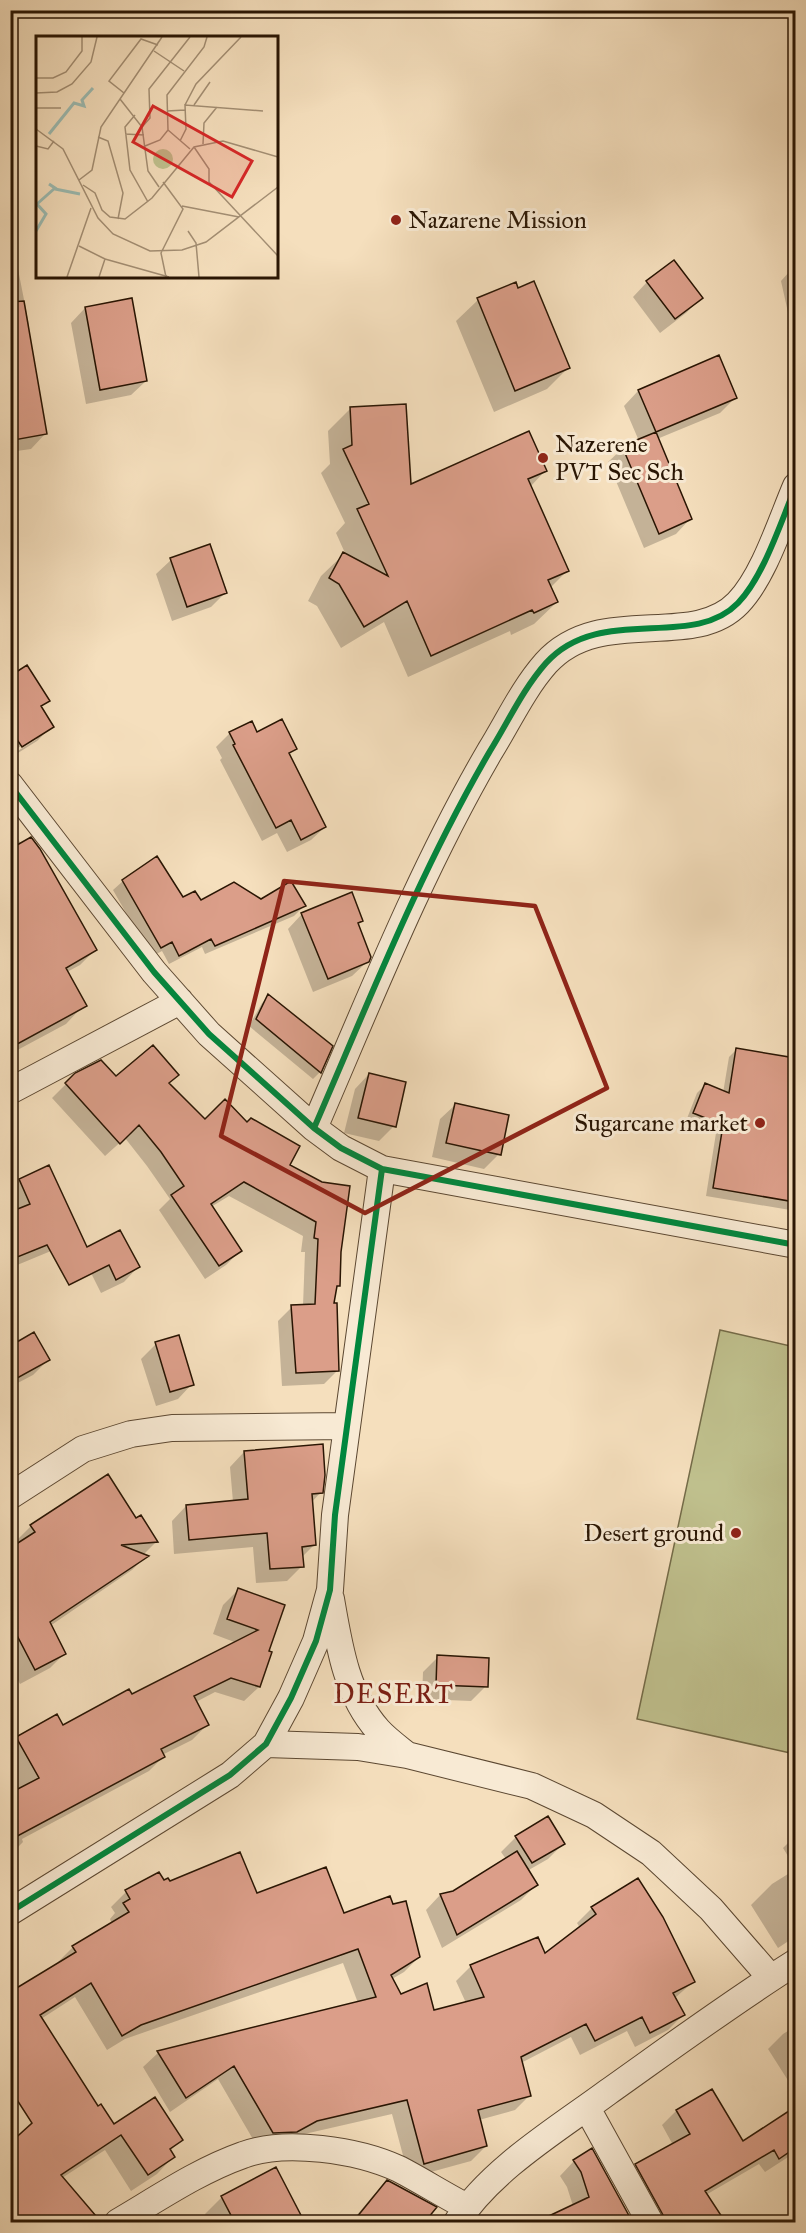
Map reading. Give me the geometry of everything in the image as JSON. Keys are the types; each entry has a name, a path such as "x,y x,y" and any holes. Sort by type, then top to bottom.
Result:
{"street":[{"path":"314,1128 429,863 470,786 529,685 545,663 560,649 582,637 607,631 703,624 723,616 750,588 771,547 795,486"},
{"path":"10,785 104,904 154,972 209,1034 314,1128 341,1148 382,1169 795,1245"},
{"path":"10,1091 180,1001"},
{"path":"10,1912 230,1775 267,1744 291,1698 316,1641 330,1590 335,1515 382,1169"},
{"path":"10,1496 83,1449 131,1434 172,1428 347,1426"},
{"path":"330,1590 341,1658 353,1690 366,1715 379,1732 407,1755"},
{"path":"267,1744 358,1747 407,1755 532,1786 594,1815 651,1853 711,1909 771,1978"},
{"path":"118,2223 196,2176 244,2154 276,2147 305,2147 357,2156 387,2165 397,2169 462,2215 513,2163 587,2108 795,1962"},
{"path":"587,2108 650,2223"}],"highlighted area":[{"path":"284,881 535,906 607,1088 365,1213 221,1136"}],"green space":[{"name":"Desert ground","path":"720,1330 795,1347 795,1754 637,1719"}],"building":[{"path":"674,260 703,298 675,319 646,281"},
{"path":"534,281 570,368 515,391 477,298 516,282 518,288"},
{"path":"132,298 147,381 100,390 85,307"},
{"path":"24,301 47,434 14,440 10,419 10,302"},
{"path":"719,355 737,398 656,432 638,390"},
{"path":"406,404 411,484 529,431 547,471 528,479 569,571 548,580 558,602 534,613 532,610 431,656 407,601 364,627 339,584 329,578 343,552 388,576 357,509 369,504 343,449 352,445 350,407"},
{"path":"656,432 692,519 659,534 622,446"},
{"path":"210,544 227,593 187,607 170,558"},
{"path":"27,665 50,701 41,706 54,727 22,747 10,729 10,676"},
{"path":"282,719 297,749 289,753 326,827 301,840 291,820 276,828 233,745 235,744 229,732 252,721 257,732"},
{"path":"31,837 97,950 66,968 87,1006 10,1048 10,849"},
{"path":"157,856 183,897 195,891 201,900 234,882 261,899 291,881 306,906 215,946 211,939 179,956 172,942 161,948 122,880"},
{"path":"352,892 363,921 358,923 371,957 369,962 328,979 301,913"},
{"path":"268,994 333,1046 321,1073 256,1019"},
{"path":"153,1045 179,1075 169,1083 205,1119 225,1099 247,1122 251,1118 300,1146 290,1165 322,1182 350,1186 341,1252 340,1286 337,1286 334,1303 337,1303 339,1371 296,1373 291,1305 315,1304 318,1239 314,1238 316,1222 244,1182 211,1204 242,1251 219,1266 171,1195 184,1186 139,1125 120,1144 65,1083 75,1073 101,1060 116,1076"},
{"name":"Sugarcane market","path":"736,1048 795,1058 795,1202 713,1188 723,1125 693,1113 705,1083 729,1093"},
{"path":"369,1073 406,1082 396,1127 358,1118"},
{"path":"455,1103 509,1115 501,1155 446,1143"},
{"path":"49,1165 87,1247 120,1230 140,1267 116,1280 109,1265 69,1285 47,1245 10,1260 10,1212 30,1204 19,1179"},
{"path":"34,1332 50,1360 10,1382 10,1346"},
{"path":"179,1335 194,1385 170,1392 155,1342"},
{"path":"323,1444 325,1475 323,1493 312,1494 316,1545 302,1547 304,1567 270,1569 267,1533 189,1540 186,1505 248,1499 244,1451"},
{"path":"108,1474 136,1518 141,1515 158,1542 121,1545 149,1556 50,1622 66,1654 35,1670 10,1622 10,1548 35,1532 30,1525"},
{"path":"238,1588 285,1605 269,1651 272,1652 260,1687 231,1678 194,1696 209,1725 161,1749 165,1757 10,1840 10,1793 39,1778 16,1737 57,1714 63,1725 129,1689 132,1694 258,1630 227,1619"},
{"path":"437,1655 489,1658 488,1687 436,1685"},
{"path":"548,1816 565,1844 532,1863 515,1836"},
{"path":"517,1851 538,1885 457,1935 440,1894 453,1891"},
{"path":"240,1852 257,1893 326,1867 344,1913 390,1896 393,1904 406,1901 420,1957 391,1975 401,1994 427,1983 434,2010 484,1997 470,1965 538,1937 545,1953 596,1914 591,1907 638,1878 663,1917 695,1982 673,1993 685,2015 650,2033 642,2017 595,2041 586,2024 521,2057 531,2096 478,2110 487,2146 424,2164 407,2100 317,2121 297,2132 273,2133 234,2066 186,2098 157,2051 376,1997 358,1949 141,2025 122,2036 91,1983 40,2015 98,2106 101,2104 114,2124 155,2097 183,2140 170,2149 175,2157 148,2175 121,2135 61,2175 102,2223 10,2223 10,2143 32,2123 10,2089 10,1992 76,1952 72,1946 129,1912 123,1903 130,1899 125,1890 159,1872 164,1880 168,1878 170,1881"},
{"path":"712,2089 743,2141 795,2107 795,2148 779,2159 774,2150 705,2191 726,2223 665,2223 663,2215 635,2164 690,2134 676,2110"},
{"path":"592,2148 633,2223 534,2223 589,2197 581,2172 573,2160"},
{"path":"276,2167 305,2223 235,2223 221,2196"},
{"path":"387,2180 437,2207 424,2223 352,2223"}],"cycle path":[{"path":"314,1128 396,937 441,843 490,751 538,673 546,663 568,645 592,635 618,630 696,624 719,617 738,603 756,578 796,486"},
{"path":"10,785 154,972 209,1034 314,1128 341,1148 382,1169 796,1245"},
{"path":"10,1912 230,1775 266,1744 291,1698 316,1641 330,1590 335,1515 382,1169"}],"place":[{"name":"Nazarene Mission","path":"396,220"},
{"name":"Nazerene PVT Sec Sch","path":"543,458"},
{"name":"Sugarcane market","path":"760,1123"},
{"name":"Desert ground","path":"736,1533"}],"district":[{"name":"DESERT","path":"394,1693"}]}
